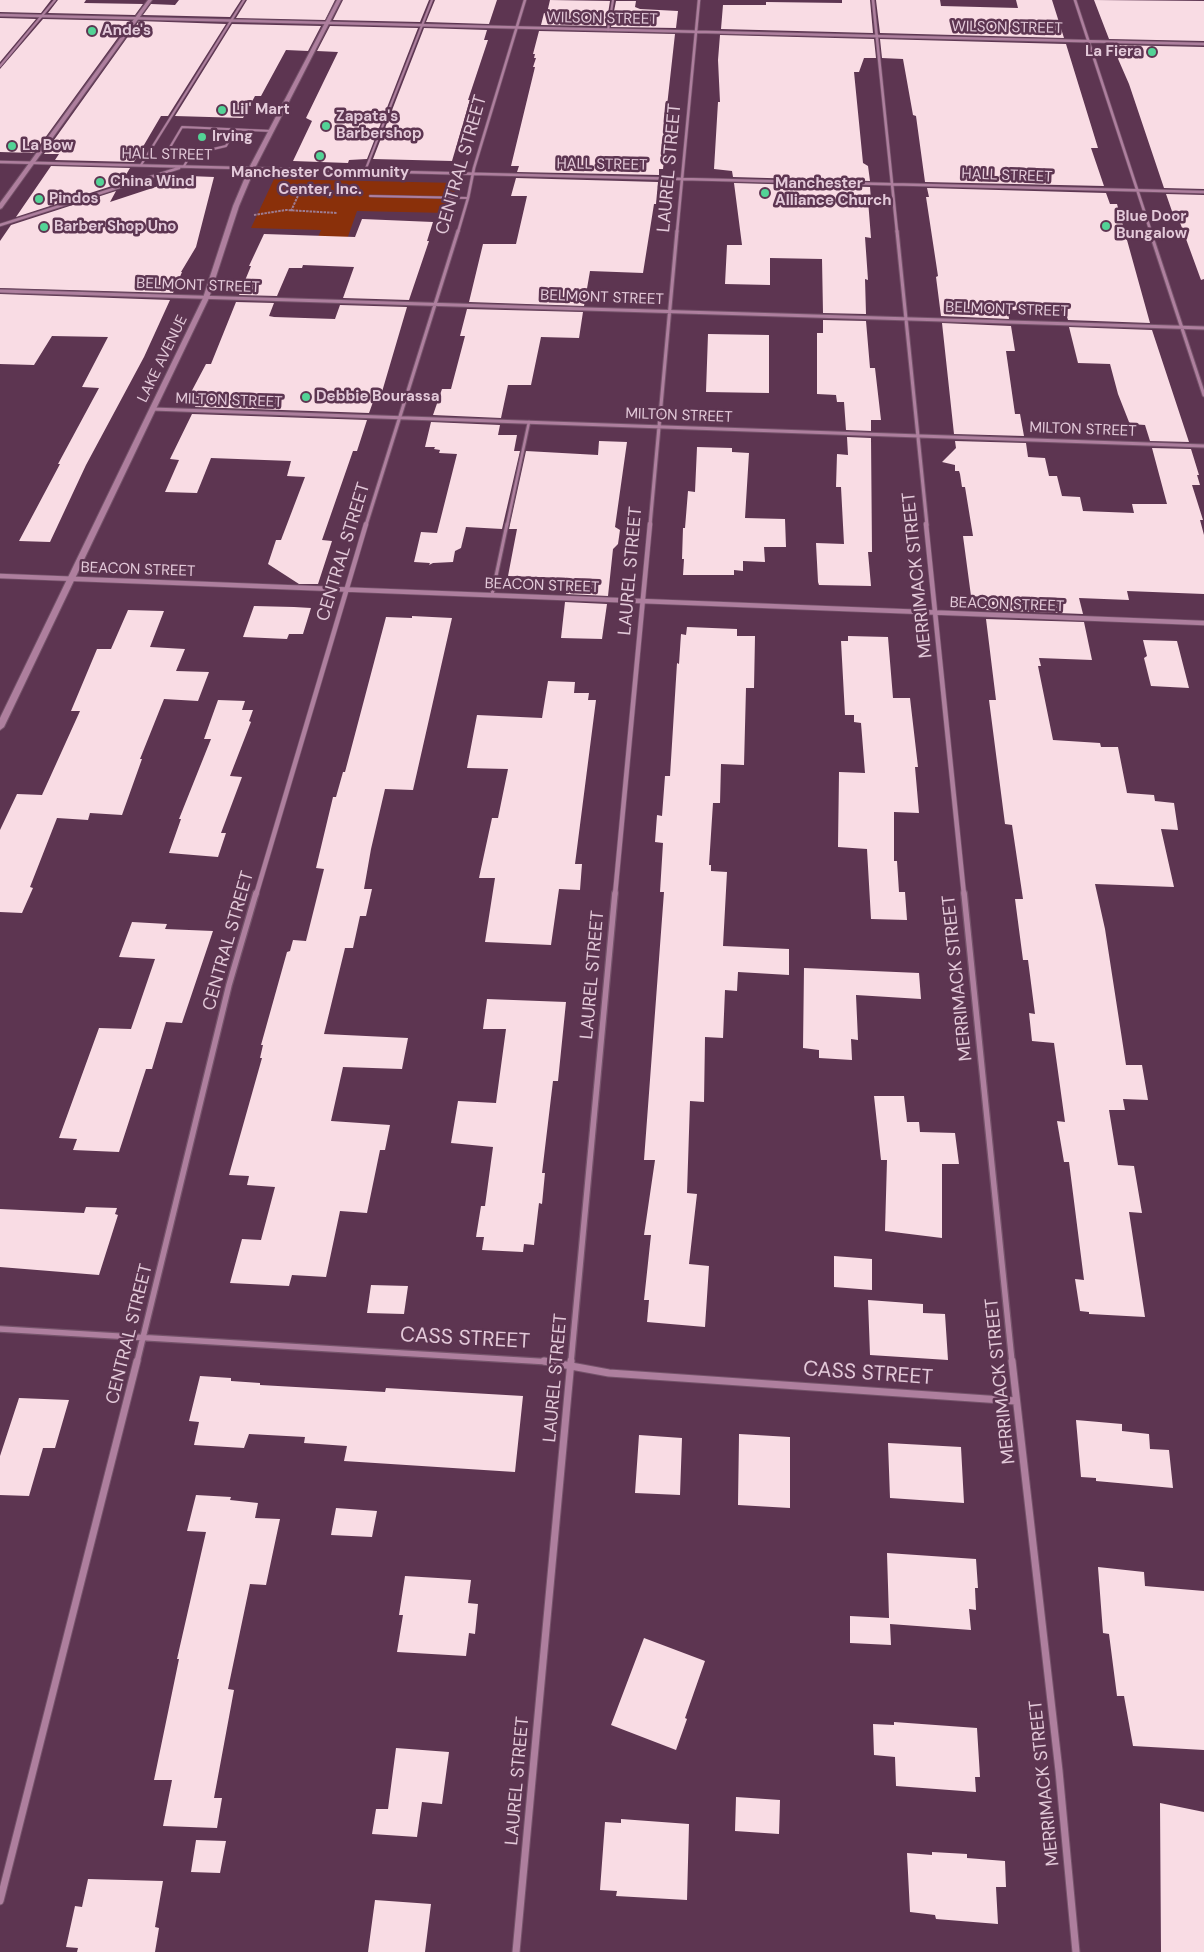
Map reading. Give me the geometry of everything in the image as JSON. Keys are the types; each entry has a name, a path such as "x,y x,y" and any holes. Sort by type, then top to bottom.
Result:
{"street":[{"path":"0,207 150,0"},
{"name":"LAKE AVENUE","path":"0,727 206,298 236,206 252,168 339,0"},
{"name":"CENTRAL STREET","path":"0,1901 230,985 345,590 436,304 525,0"},
{"name":"LAUREL STREET","path":"516,1952 699,0"},
{"name":"MERRIMACK STREET","path":"873,0 916,436 936,613 1016,1400 1058,1762 1076,1952"},
{"path":"1075,0 1204,395"},
{"name":"WILSON STREET","path":"0,15 1204,44"},
{"name":"HALL STREET","path":"0,162 1204,192"},
{"path":"0,225 184,166"},
{"name":"BELMONT STREET","path":"0,291 1204,328"},
{"name":"MILTON STREET","path":"152,409 1204,446"},
{"name":"BEACON STREET","path":"0,576 1204,623"},
{"name":"CASS STREET","path":"0,1329 540,1360 609,1373 1016,1400"}],"lane":[{"path":"0,66 55,0"},
{"path":"141,165 244,0"},
{"path":"365,171 432,0"},
{"path":"608,30 613,0"},
{"path":"235,130 226,146 209,150 169,149 182,127 272,131"},
{"path":"184,166 194,149"},
{"path":"370,196 468,198"},
{"path":"492,596 529,422"}],"path":[{"path":"291,211 305,179"},
{"path":"254,215 291,211 337,213"}],"shaded area":[{"path":"274,179 457,183 448,213 357,211 345,245 315,244 321,230 251,228"}],"building":[{"path":"0,0 51,0 41,13 0,12"},
{"path":"58,0 86,0 84,3 143,4 135,15 48,13"},
{"path":"179,0 241,0 230,17 143,15 151,4 175,5"},
{"path":"247,0 335,0 325,20 236,18"},
{"path":"343,0 429,0 420,22 333,20"},
{"path":"435,0 497,0 489,24 426,22"},
{"path":"550,0 610,1 606,26 541,25 544,13 547,13"},
{"path":"842,0 870,0 873,33 721,29 723,5 766,5 766,2 842,3"},
{"path":"876,0 940,0 941,6 1018,8 1016,0 1052,0 1064,38 880,33"},
{"path":"1094,0 1204,1 1204,41 1109,39"},
{"path":"616,1 636,1 635,7 640,9 678,11 676,28 611,27"},
{"path":"0,18 36,19 0,62"},
{"path":"43,19 130,21 34,153 0,152 0,69"},
{"path":"139,21 226,24 168,116 161,116 134,162 55,160 59,154 44,154"},
{"path":"232,24 321,26 308,51 286,50 261,96 255,96 243,118 175,116"},
{"path":"330,26 418,28 367,159 349,160 348,163 293,161 312,121 306,118 338,52 317,51"},
{"path":"424,28 487,30 484,40 488,40 468,100 470,100 452,161 373,159"},
{"path":"539,31 675,34 665,124 668,124 663,169 659,169 659,175 517,172 519,166 511,166 535,67 533,67 536,58 534,58 535,54 533,54"},
{"path":"720,35 874,39 876,58 864,58 859,72 854,72 863,163 868,166 870,181 733,177 732,171 714,169 718,102 720,102 718,60"},
{"path":"880,39 1066,44 1098,148 1091,148 1104,186 925,182 916,116 913,115 903,59 882,58"},
{"path":"1112,45 1204,47 1204,189 1164,188 1129,84"},
{"path":"51,166 130,168 121,183 16,217"},
{"path":"189,176 214,177 196,247 181,272 173,293 0,288 0,241 11,225 116,191 110,202"},
{"path":"516,178 658,182 656,204 654,204 643,273 590,271 584,306 469,302 483,244 516,244 527,196 511,196"},
{"path":"734,183 870,187 871,200 868,200 871,238 865,237 868,280 865,279 866,314 823,313 822,259 770,258 770,285 725,284 727,245 742,245"},
{"path":"927,188 1106,193 1110,204 1117,204 1150,323 1068,320 1065,311 1008,310 1009,319 941,316 936,277 938,276 926,197 929,197"},
{"path":"1166,194 1204,195 1204,279 1201,280 1178,217 1174,217"},
{"path":"362,219 433,222 427,241 429,241 409,300 343,298 354,267 303,265 302,268 289,268 277,296 239,295 251,266 249,266 264,234 355,237"},
{"path":"0,294 170,300 144,357 86,465 50,542 19,541 99,388 82,387 108,337 52,336 34,365 0,364"},
{"path":"236,302 274,303 269,316 274,317 335,319 340,305 407,307 379,402 373,402 369,413 195,407 199,398 188,398 206,364 211,364"},
{"path":"467,309 583,312 579,338 541,337 531,385 508,385 501,418 433,415 442,389 451,389 465,336 460,336"},
{"path":"823,320 866,321 870,368 875,368 881,420 871,420 871,431 846,430 844,402 837,402 836,395 817,394 817,333 823,333"},
{"path":"942,323 1011,326 1015,351 1006,351 1015,414 1020,414 1024,436 954,434"},
{"path":"1069,327 1152,330 1189,442 1150,441 1145,425 1131,424 1118,394 1110,364 1078,363"},
{"path":"708,334 769,335 769,393 706,392"},
{"path":"192,414 367,420 357,451 353,451 322,540 332,541 318,584 299,584 268,564 276,540 281,540 305,477 287,476 291,461 211,458 197,493 165,492 179,460 170,459"},
{"path":"431,422 500,425 498,435 517,435 514,451 520,451 502,529 466,527 461,548 455,551 453,562 429,565 430,563 414,562 421,532 437,533 457,454 439,453 440,450 434,449 435,447 425,447"},
{"path":"847,437 871,438 872,552 868,552 871,586 819,585 818,582 816,543 844,544 841,487 836,487 837,454 848,455"},
{"path":"599,441 627,442 615,527 620,530 618,544 613,549 608,596 566,594 568,578 508,576 517,529 509,529 526,451 598,455"},
{"path":"955,441 1026,443 1028,457 1045,458 1049,476 1057,476 1062,496 1080,497 1083,511 1134,513 1132,504 1167,504 1152,448 1191,449 1200,485 1192,485 1203,520 1200,520 1204,535 1204,594 1127,591 1129,600 1079,598 1083,614 985,610 983,597 971,596 963,536 973,536 965,487 962,487 960,474 959,471 955,471 955,465 942,462 956,448"},
{"path":"697,447 732,448 732,452 749,453 745,518 785,519 786,547 764,547 765,562 743,561 743,571 734,570 734,575 683,575 683,528 685,528 688,491 695,492"},
{"path":"565,602 607,604 602,639 561,638"},
{"path":"254,606 311,608 303,634 289,634 287,639 243,637"},
{"path":"128,610 164,611 150,647 185,649 176,671 209,672 198,701 164,699 140,759 142,759 122,815 90,813 88,820 57,818 30,887 33,888 22,913 0,912 0,830 17,794 42,795 80,711 71,711 97,649 111,649"},
{"path":"412,616 452,618 413,790 385,789 364,889 372,889 366,916 360,916 353,948 345,948 324,1034 408,1038 402,1069 343,1067 331,1121 390,1125 385,1150 380,1150 367,1213 340,1211 326,1277 292,1275 289,1286 230,1283 242,1239 261,1240 275,1187 247,1185 249,1176 229,1175 262,1058 260,1058 263,1045 261,1045 287,952 290,951 293,940 306,941 324,869 316,868 333,797 336,797 343,772 345,772 386,617 412,618"},
{"path":"986,619 1084,622 1092,660 1039,658 1041,666 1038,666 1053,740 1100,743 1101,747 1118,747 1127,793 1154,795 1155,801 1174,803 1178,830 1161,829 1174,887 1095,884 1105,929 1126,1065 1142,1065 1148,1100 1123,1099 1125,1110 1109,1110 1118,1165 1134,1166 1142,1213 1129,1212 1145,1317 1089,1314 1089,1312 1080,1311 1075,1279 1084,1280 1069,1162 1064,1162 1057,1121 1065,1122 1054,1043 1032,1041 1029,1013 1035,1014 1028,960 1023,960 1015,899 1023,899 1012,825 1005,824 989,700 996,700"},
{"path":"687,627 737,629 737,636 755,636 754,688 746,688 744,765 721,764 720,803 713,803 709,865 711,865 711,871 727,872 723,946 789,949 789,975 738,972 737,991 725,990 723,1038 705,1037 704,1102 690,1101 687,1193 697,1194 689,1264 709,1266 705,1327 647,1322 649,1300 644,1300 651,1235 644,1235 655,1160 644,1160 664,892 660,892 663,843 655,842 657,815 662,816 665,776 670,776 677,663 679,664 681,634 686,635"},
{"path":"848,636 888,637 893,698 910,698 918,767 915,767 919,813 894,812 894,861 897,861 899,892 905,892 907,920 871,919 867,849 838,847 839,772 865,773 861,723 854,722 854,715 845,715 841,641 848,641"},
{"path":"1143,640 1177,641 1189,688 1151,686 1144,658 1147,656"},
{"path":"548,681 575,682 574,693 589,693 588,700 596,700 575,864 582,864 580,890 559,889 551,945 485,942 495,878 479,878 492,818 498,818 508,769 467,768 477,715 542,718"},
{"path":"218,700 245,701 242,710 253,710 249,721 251,722 230,776 242,777 221,833 226,833 218,857 169,853 181,819 179,819 211,739 204,739"},
{"path":"132,922 167,924 165,929 213,931 182,1023 166,1022 152,1069 146,1069 119,1152 73,1150 77,1139 59,1138 99,1028 131,1029 155,959 119,957"},
{"path":"804,968 919,973 921,999 856,995 858,1040 851,1039 852,1060 819,1058 819,1050 803,1048"},
{"path":"487,999 566,1002 558,1081 553,1081 542,1173 545,1173 542,1204 539,1203 534,1245 524,1244 523,1252 482,1250 484,1237 476,1237 481,1206 485,1206 493,1147 451,1143 458,1101 496,1103 506,1029 483,1029"},
{"path":"874,1096 904,1096 907,1122 919,1122 920,1132 955,1133 959,1164 942,1164 942,1238 885,1231 887,1160 881,1160"},
{"path":"86,1207 117,1208 115,1214 118,1215 99,1275 0,1267 0,1209 84,1213"},
{"path":"834,1256 872,1259 872,1290 834,1287"},
{"path":"371,1285 408,1286 404,1314 367,1313"},
{"path":"868,1300 923,1304 923,1313 945,1314 948,1360 870,1355"},
{"path":"200,1376 231,1378 231,1381 260,1383 260,1385 385,1392 386,1388 523,1396 515,1472 344,1461 347,1446 304,1443 305,1437 249,1434 244,1448 194,1445 199,1422 189,1421"},
{"path":"19,1398 69,1400 55,1448 43,1448 29,1496 0,1495 0,1456"},
{"path":"1076,1420 1122,1424 1122,1431 1149,1434 1150,1449 1169,1450 1173,1488 1096,1481 1096,1478 1081,1477"},
{"path":"739,1434 790,1437 790,1508 738,1505"},
{"path":"639,1435 682,1438 680,1495 635,1493"},
{"path":"888,1443 961,1447 964,1503 890,1498"},
{"path":"196,1495 231,1497 230,1500 258,1503 255,1518 280,1519 266,1585 250,1584 228,1689 234,1690 214,1798 222,1798 217,1828 163,1826 172,1780 154,1780 179,1659 177,1659 206,1532 187,1531"},
{"path":"336,1508 377,1511 372,1537 331,1535"},
{"path":"887,1553 976,1559 978,1588 975,1588 976,1610 969,1609 971,1630 890,1624 891,1645 850,1643 850,1616 889,1618"},
{"path":"1098,1567 1144,1572 1145,1586 1204,1591 1204,1750 1133,1746 1124,1696 1117,1696 1109,1634 1103,1633"},
{"path":"405,1576 471,1580 468,1603 478,1604 475,1634 469,1633 466,1656 397,1652 403,1615 399,1615"},
{"path":"644,1638 705,1661 676,1750 611,1725"},
{"path":"894,1722 977,1728 980,1777 975,1777 976,1792 896,1786 895,1757 874,1755 873,1724 894,1725"},
{"path":"396,1748 449,1752 442,1804 422,1802 417,1837 372,1834 376,1809 388,1809"},
{"path":"736,1797 780,1800 779,1834 735,1831"},
{"path":"1160,1803 1204,1812 1204,1952 1161,1952"},
{"path":"621,1819 689,1824 687,1900 616,1896 617,1891 600,1890 605,1822 621,1823"},
{"path":"196,1840 226,1841 220,1873 191,1872"},
{"path":"932,1852 967,1854 967,1858 1005,1861 1006,1887 996,1887 998,1924 936,1919 935,1915 910,1912 907,1853 932,1855"},
{"path":"88,1879 163,1881 155,1927 159,1928 155,1952 77,1952 78,1948 66,1947 75,1906 82,1907"},
{"path":"375,1900 431,1904 425,1952 368,1952"}],"place":[{"name":"Ande's","path":"92,31"},
{"name":"La Fiera","path":"1152,52"},
{"name":"Lil' Mart","path":"222,110"},
{"name":"Zapata's Barbershop","path":"326,126"},
{"name":"Irving","path":"202,137"},
{"name":"La Bow","path":"12,146"},
{"name":"Manchester Community Center, Inc.","path":"320,156"},
{"name":"China Wind","path":"100,182"},
{"name":"Manchester Alliance Church","path":"765,193"},
{"name":"Pindos","path":"39,199"},
{"name":"Blue Door Bungalow","path":"1106,226"},
{"name":"Barber Shop Uno","path":"44,227"},
{"name":"Debbie Bourassa","path":"306,397"}]}
